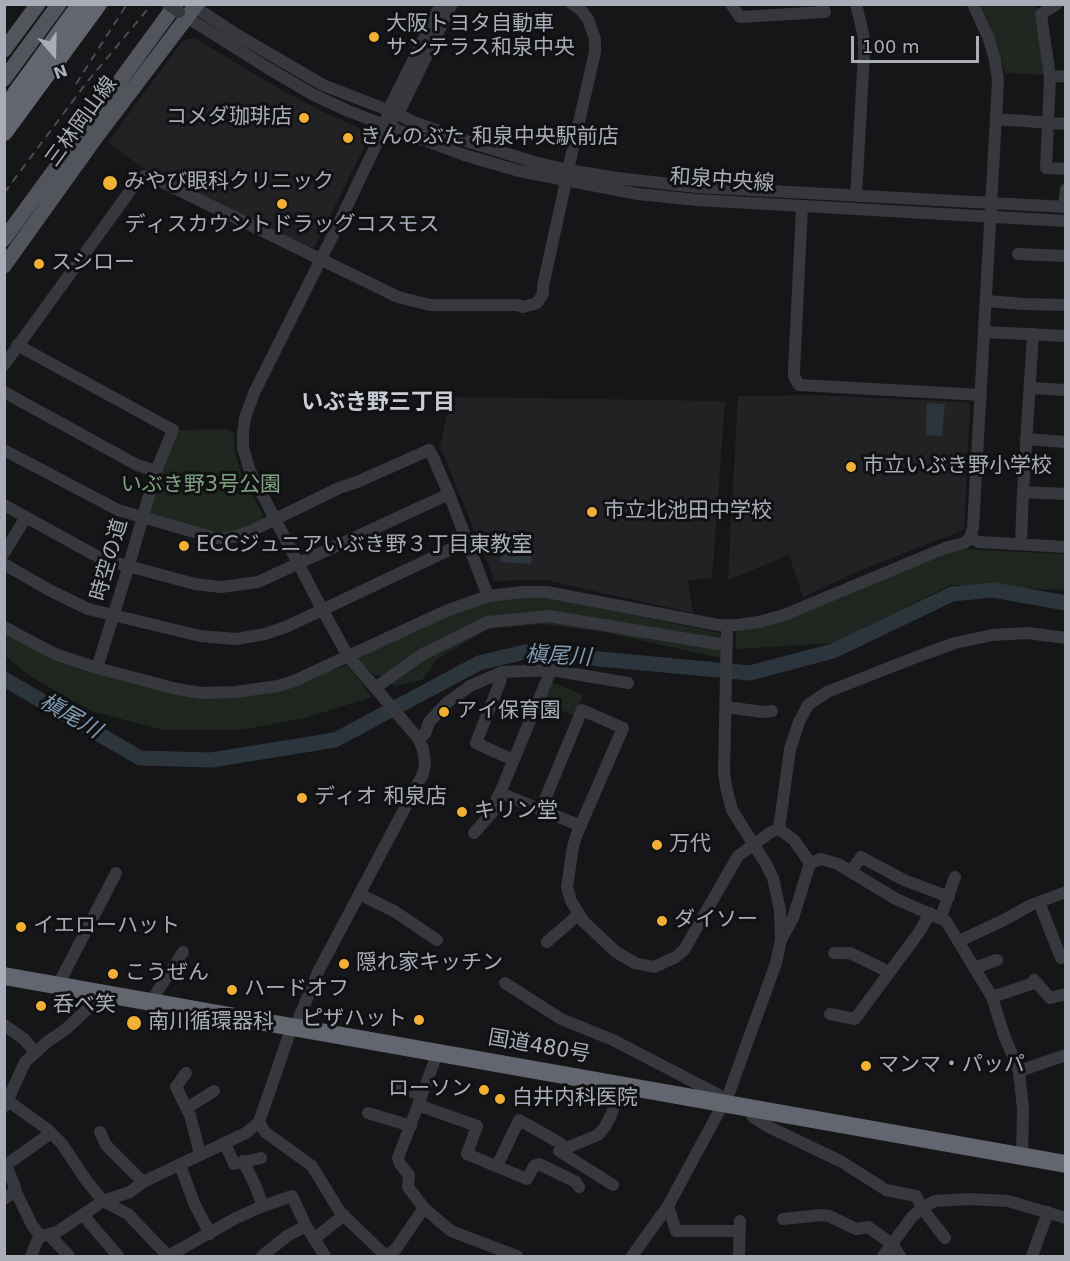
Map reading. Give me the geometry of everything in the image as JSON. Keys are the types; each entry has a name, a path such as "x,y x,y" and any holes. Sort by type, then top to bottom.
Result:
{"highway":[{"path":"4,110 81,4"},
{"path":"4,132 98,4"},
{"name":"国道480号","path":"4,976 1065,1164"}],"main road":[{"path":"4,50 38,4"},
{"path":"4,79 59,4"},
{"name":"三林岡山線","path":"4,239 187,8"},
{"name":"三林岡山線","path":"4,266 187,8"}],"street":[{"path":"168,4 187,8"},
{"path":"30,1257 38,1239 57,1232 103,1201 130,1192 143,1182 246,1133 259,1122 290,1032 295,1027 319,970 423,774 425,763 423,749 415,735 348,656 246,461 243,440 245,418 254,393 385,126 452,4"},
{"path":"4,365 138,180 144,176 150,176 409,301 430,304 528,307 537,303 543,294 595,51 595,39 588,19 580,9 572,4"},
{"path":"731,4 740,17 825,12 821,4"},
{"path":"856,4 861,21 864,53 856,196"},
{"path":"4,627 55,654 97,668 202,693 235,692 278,686 446,611 488,596 547,592 727,626 759,622 784,615 945,548 964,543 970,538 974,528 998,81 995,60 973,4"},
{"path":"1057,4 1041,14 1050,77 1046,168 1065,169"},
{"path":"393,112 436,7"},
{"name":"和泉中央線","path":"187,8 323,85 411,121 534,162 567,176 617,178 697,187 856,196 990,210 1065,221"},
{"name":"和泉中央線","path":"187,8 266,68 312,94 385,126 491,164 567,176 638,194 802,207 990,210 1065,207"},
{"path":"1050,77 1065,76"},
{"path":"996,119 1065,124"},
{"path":"1065,189 1065,207"},
{"path":"802,207 794,371 799,385 981,395"},
{"path":"1018,254 1065,256"},
{"path":"987,301 1065,305"},
{"path":"985,332 1065,336"},
{"path":"1021,544 1034,334"},
{"name":"時空の道","path":"17,345 173,430 156,471 97,668"},
{"path":"1030,388 1065,390"},
{"path":"4,392 137,465 156,471"},
{"path":"1026,439 1065,442"},
{"path":"4,450 118,510 221,538 237,537 339,488 429,450 468,541 488,596"},
{"path":"1023,492 1065,494"},
{"path":"4,505 102,559 195,584 221,587 258,582 449,494"},
{"path":"4,554 26,517"},
{"path":"970,538 979,542 1065,547"},
{"path":"4,564 88,609 200,636 236,639 265,634 468,541"},
{"path":"377,690 423,654 488,622 549,616 727,644"},
{"path":"727,626 724,771 726,787 732,810 766,864 777,892 781,940"},
{"path":"779,829 790,749 799,722 808,705 827,692 955,643 992,635 1028,633 1065,638"},
{"path":"415,735 425,734 429,722 448,702 470,686 502,672 551,670 610,684 628,683"},
{"path":"480,830 495,809 551,670"},
{"path":"502,672 476,743 513,760"},
{"path":"726,704 767,714"},
{"path":"541,809 582,710 623,728 573,847 567,887 571,901 584,922 616,952 635,963 654,967 676,957 684,950 738,856 771,832 779,829"},
{"path":"500,793 581,826"},
{"path":"779,829 794,840 810,864"},
{"path":"851,871 861,857 904,880 949,897"},
{"path":"632,1257 668,1206 724,1103 776,963 781,940 793,918 810,864 821,859 851,871 896,898 946,921 960,941 992,997 1019,1071 1019,1090 1023,1109 1022,1156"},
{"path":"58,985 105,902 116,873"},
{"path":"830,1014 855,1019 920,931 949,897 955,877"},
{"path":"960,941 1039,902 1065,892"},
{"path":"359,894 394,911 437,940"},
{"path":"1039,902 1061,958"},
{"path":"547,942 579,914"},
{"path":"153,1002 154,995 171,963 183,952"},
{"path":"834,953 850,953 889,972"},
{"path":"974,968 997,960"},
{"path":"992,997 1031,984 1034,980 1050,998 1065,994"},
{"path":"505,983 561,1018 613,1040 717,1094 724,1103"},
{"path":"101,993 94,1003 66,1029 25,1062 6,1101 51,1133 62,1144 103,1201 128,1214 168,1257 263,1206 291,1196 325,1257"},
{"path":"4,1025 24,1040 35,1052"},
{"path":"438,1052 398,1158 409,1175 408,1187 424,1208 451,1231 492,1253 518,1257"},
{"path":"1019,1071 1065,1055"},
{"path":"186,1073 176,1087 187,1108 200,1154"},
{"path":"557,1148 595,1142 605,1127 622,1085"},
{"path":"402,1088 420,1100 477,1126 467,1154 497,1166 525,1183 534,1166 540,1164 562,1181 576,1182 579,1187"},
{"path":"187,1108 214,1091"},
{"path":"750,1108 753,1117 767,1126 842,1162 886,1190 916,1196 922,1208 945,1238"},
{"path":"369,1111 411,1126"},
{"path":"497,1166 519,1120 594,1179 613,1185"},
{"path":"259,1122 265,1132 312,1166 344,1215 385,1256 394,1250 424,1208"},
{"path":"100,1132 106,1145 143,1182"},
{"path":"51,1133 6,1165 32,1225 69,1257"},
{"path":"225,1143 234,1164 261,1158"},
{"path":"243,1161 263,1206"},
{"path":"180,1165 194,1203 210,1233"},
{"path":"4,1199 15,1190"},
{"path":"883,1257 922,1208 935,1201 1008,1200 1065,1218"},
{"path":"668,1206 676,1231 740,1226 739,1257"},
{"path":"1032,1257 1048,1212"},
{"path":"82,1215 118,1257"},
{"path":"314,1239 344,1215"},
{"path":"783,1219 822,1215 856,1229 868,1227 892,1244 900,1257"},
{"path":"262,1257 287,1236 306,1226"}],"shaded area":[{"path":"195,38 319,110 364,130 368,140 315,246 309,248 143,168 108,142 183,40"},
{"name":"市立いぶき野小学校","path":"812,395 968,402 970,405 964,530 863,569 803,597 789,555 728,580 738,396"},
{"name":"市立北池田中学校","path":"451,397 725,401 712,578 688,580 693,613 545,580 495,581 440,446"},
{"path":"927,403 945,404 942,436 926,435"},
{"path":"501,546 533,548 531,564 500,562"}],"green space":[{"path":"981,5 1035,5 1039,10 1045,75 1005,73 994,35"},
{"name":"いぶき野3号公園","path":"225,429 234,433 235,452 241,474 263,515 261,522 224,535 151,517 149,512 161,472 180,430"},
{"path":"962,549 1065,554 1065,590 950,585 835,643 736,649 736,630 944,552"},
{"path":"536,595 720,633 721,658 603,632 543,624 488,629 438,658 422,680 394,686 384,675 374,676 357,658 448,614 491,600"},
{"path":"4,631 133,681 263,693 348,665 372,697 305,718 240,730 164,730 91,711 33,678 5,656"},
{"path":"551,682 583,695 575,716 543,702"}],"waterway":[{"name":"槇尾川","path":"4,679 140,758 211,760 335,740 479,663 525,652 750,673 833,651 952,594 993,590 1066,603"}],"railway":[{"path":"76,84 127,4"},
{"path":"4,193 87,82 152,4"}],"place":[{"name":"大阪トヨタ自動車 サンテラス和泉中央","path":"374,37"},
{"name":"コメダ珈琲店","path":"304,118"},
{"name":"きんのぶた 和泉中央駅前店","path":"348,138"},
{"name":"みやび眼科クリニック","path":"110,183"},
{"name":"ディスカウントドラッグコスモス","path":"282,204"},
{"name":"スシロー","path":"39,264"},
{"name":"市立いぶき野小学校","path":"851,467"},
{"name":"市立北池田中学校","path":"592,512"},
{"name":"ECCジュニアいぶき野３丁目東教室","path":"184,546"},
{"name":"アイ保育園","path":"444,712"},
{"name":"ディオ 和泉店","path":"302,798"},
{"name":"キリン堂","path":"462,812"},
{"name":"万代","path":"657,845"},
{"name":"ダイソー","path":"662,921"},
{"name":"イエローハット","path":"21,927"},
{"name":"隠れ家キッチン","path":"344,964"},
{"name":"こうぜん","path":"113,974"},
{"name":"ハードオフ","path":"232,990"},
{"name":"呑べ笑","path":"41,1006"},
{"name":"ピザハット","path":"419,1020"},
{"name":"南川循環器科","path":"134,1023"},
{"name":"マンマ・パッパ","path":"866,1066"},
{"name":"ローソン","path":"484,1090"},
{"name":"白井内科医院","path":"500,1099"}],"district":[{"name":"いぶき野三丁目","path":"378,403"}]}
